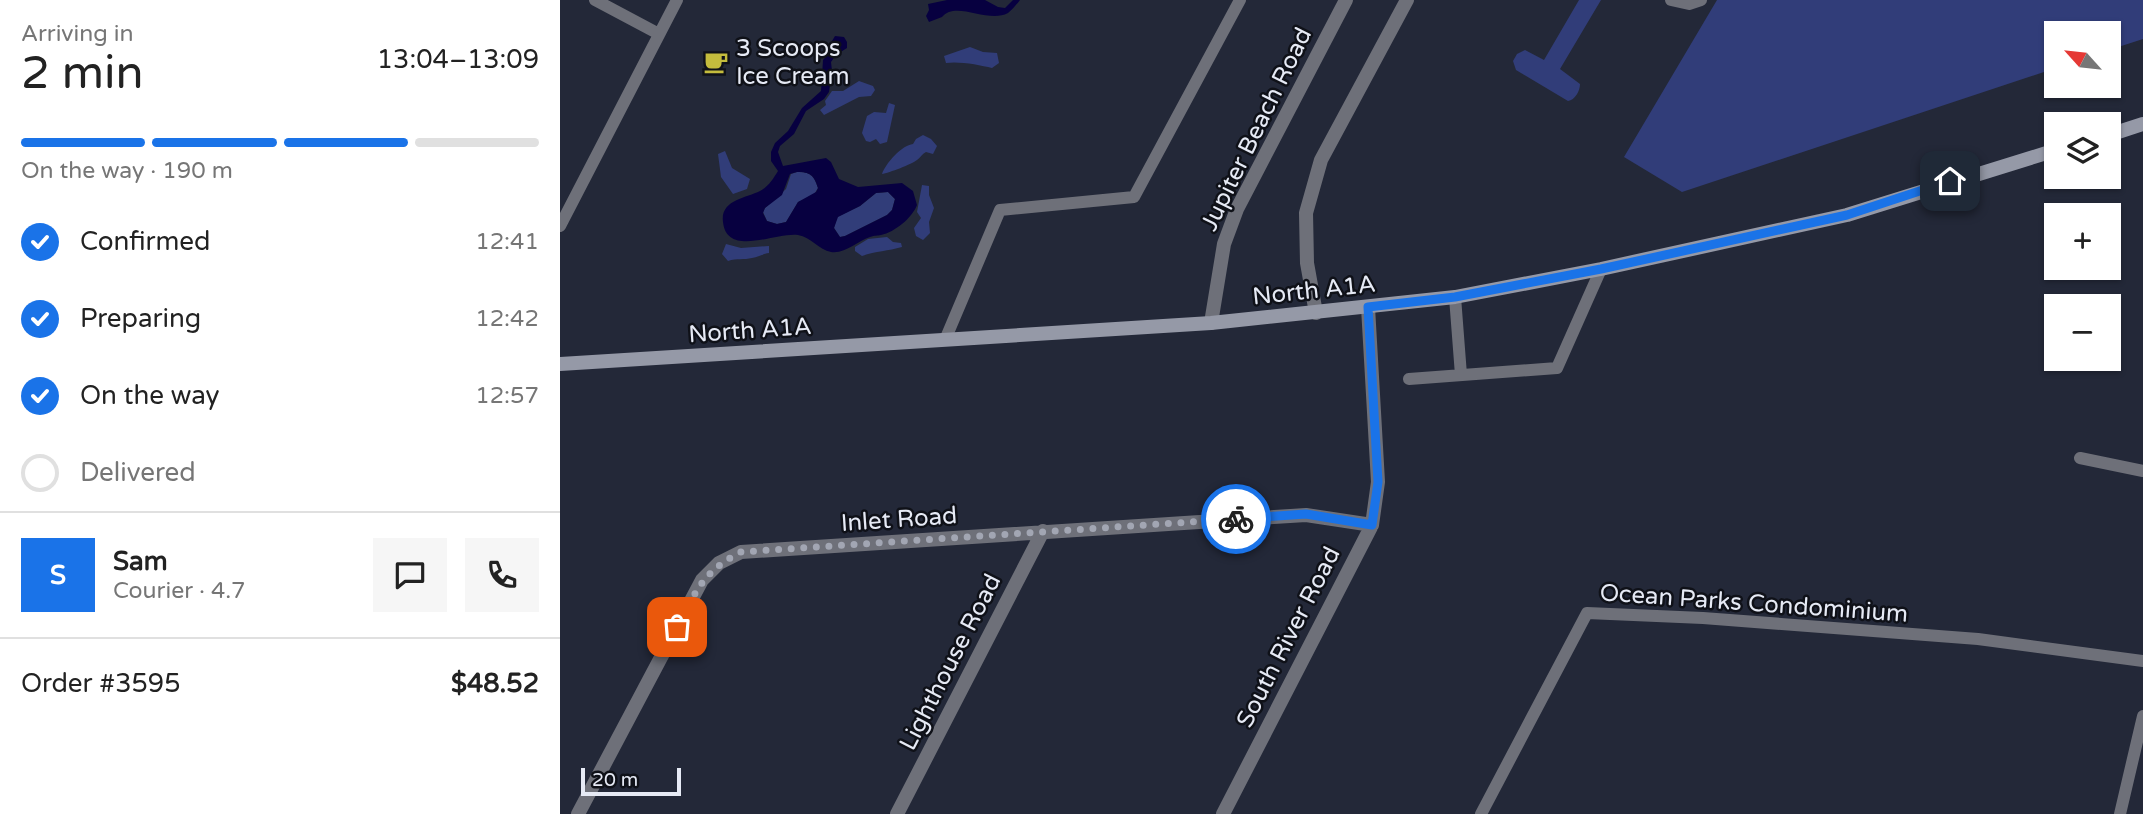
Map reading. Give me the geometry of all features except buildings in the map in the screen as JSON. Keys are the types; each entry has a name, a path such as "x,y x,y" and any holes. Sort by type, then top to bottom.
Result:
{"street":[{"name":"Jupiter Beach Road","path":"1212,323 1224,244 1237,209 1346,0"},
{"path":"1315,313 1308,267 1306,213 1321,160 1403,1"},
{"path":"2121,131 2143,124"},
{"name":"North A1A","path":"560,364 1212,323 1455,297 1601,269 1847,215 2044,154"},
{"name":"South River Road","path":"1223,814 1372,525 1378,482 1368,307"},
{"name":"Inlet Road","path":"578,814 702,580 719,564 741,552 1306,514 1372,525"},
{"name":"Lighthouse Road","path":"897,814 1043,531"}],"lane":[{"path":"595,0 659,34"},
{"path":"560,226 677,0"},
{"path":"945,340 1000,210 1134,197 1240,0"},
{"path":"1671,0 1689,4 1701,0"},
{"path":"1409,379 1556,368 1601,269"},
{"path":"1455,297 1461,375"},
{"path":"2080,458 2143,471"},
{"name":"Ocean Parks Condominium","path":"1481,814 1587,613 1703,618 1978,639 2143,661"},
{"path":"2120,814 2143,716"}],"shaded area":[{"path":"947,0 985,0 1005,8 1013,0 1020,0 1008,13 1000,16 955,11 929,22 926,16 928,4"},
{"path":"1579,0 1601,0 1560,69 1580,84 1577,95 1568,101 1516,70 1513,61 1517,54 1525,50 1544,60"},
{"path":"1717,0 2143,0 2143,39 2121,46 2121,21 2044,21 2044,72 1682,192 1624,157"},
{"path":"835,36 844,37 847,48 831,62 829,92 824,99 806,111 794,134 780,146 778,152 783,166 826,158 831,162 839,179 858,187 902,183 913,191 917,205 915,210 892,231 870,237 836,252 827,251 798,235 754,241 733,239 726,233 723,222 726,209 735,201 763,189 778,171 771,161 771,152 802,108 821,91 823,60 831,51","holes":["797,172 813,177 818,188 816,192 798,202 786,222 777,224 767,221 763,213 765,208 782,195 790,174","888,192 895,199 892,210 887,215 840,237 834,228 838,217 860,206 876,193"]},
{"path":"970,47 997,53 999,63 992,68 946,63 944,56"},
{"path":"859,81 873,86 875,90 871,96 859,97 824,115 820,110 826,105 825,101 832,91 843,91"},
{"path":"889,103 895,105 887,142 880,144 876,139 866,141 862,133 867,116 874,112 886,113"},
{"path":"923,135 937,146 933,154 926,152 910,164 882,174 895,155"},
{"path":"725,151 732,168 750,179 747,189 733,194 721,177 718,154"},
{"path":"797,172 811,175 818,188 813,196 798,202 786,222 777,224 767,221 763,212 765,208 786,189 791,174"},
{"path":"922,185 929,186 934,208 929,222 930,233 923,240 916,236 914,228 921,218 917,212"},
{"path":"888,192 895,199 892,210 887,215 840,237 834,228 837,217 860,206 876,193"},
{"path":"887,237 893,242 901,243 902,247 862,256 855,251 855,247 868,239"},
{"path":"726,244 741,248 769,246 769,253 728,261 722,254"}],"way so far":[{"path":"677,627 702,580 719,564 741,552 1236,519"}],"place":[{"name":"3 Scoops Ice Cream","path":"716,62"}],"route":[{"path":"1236,519 1306,514 1372,525 1378,482 1368,307 1455,297 1601,269 1847,215 1950,181"}]}
